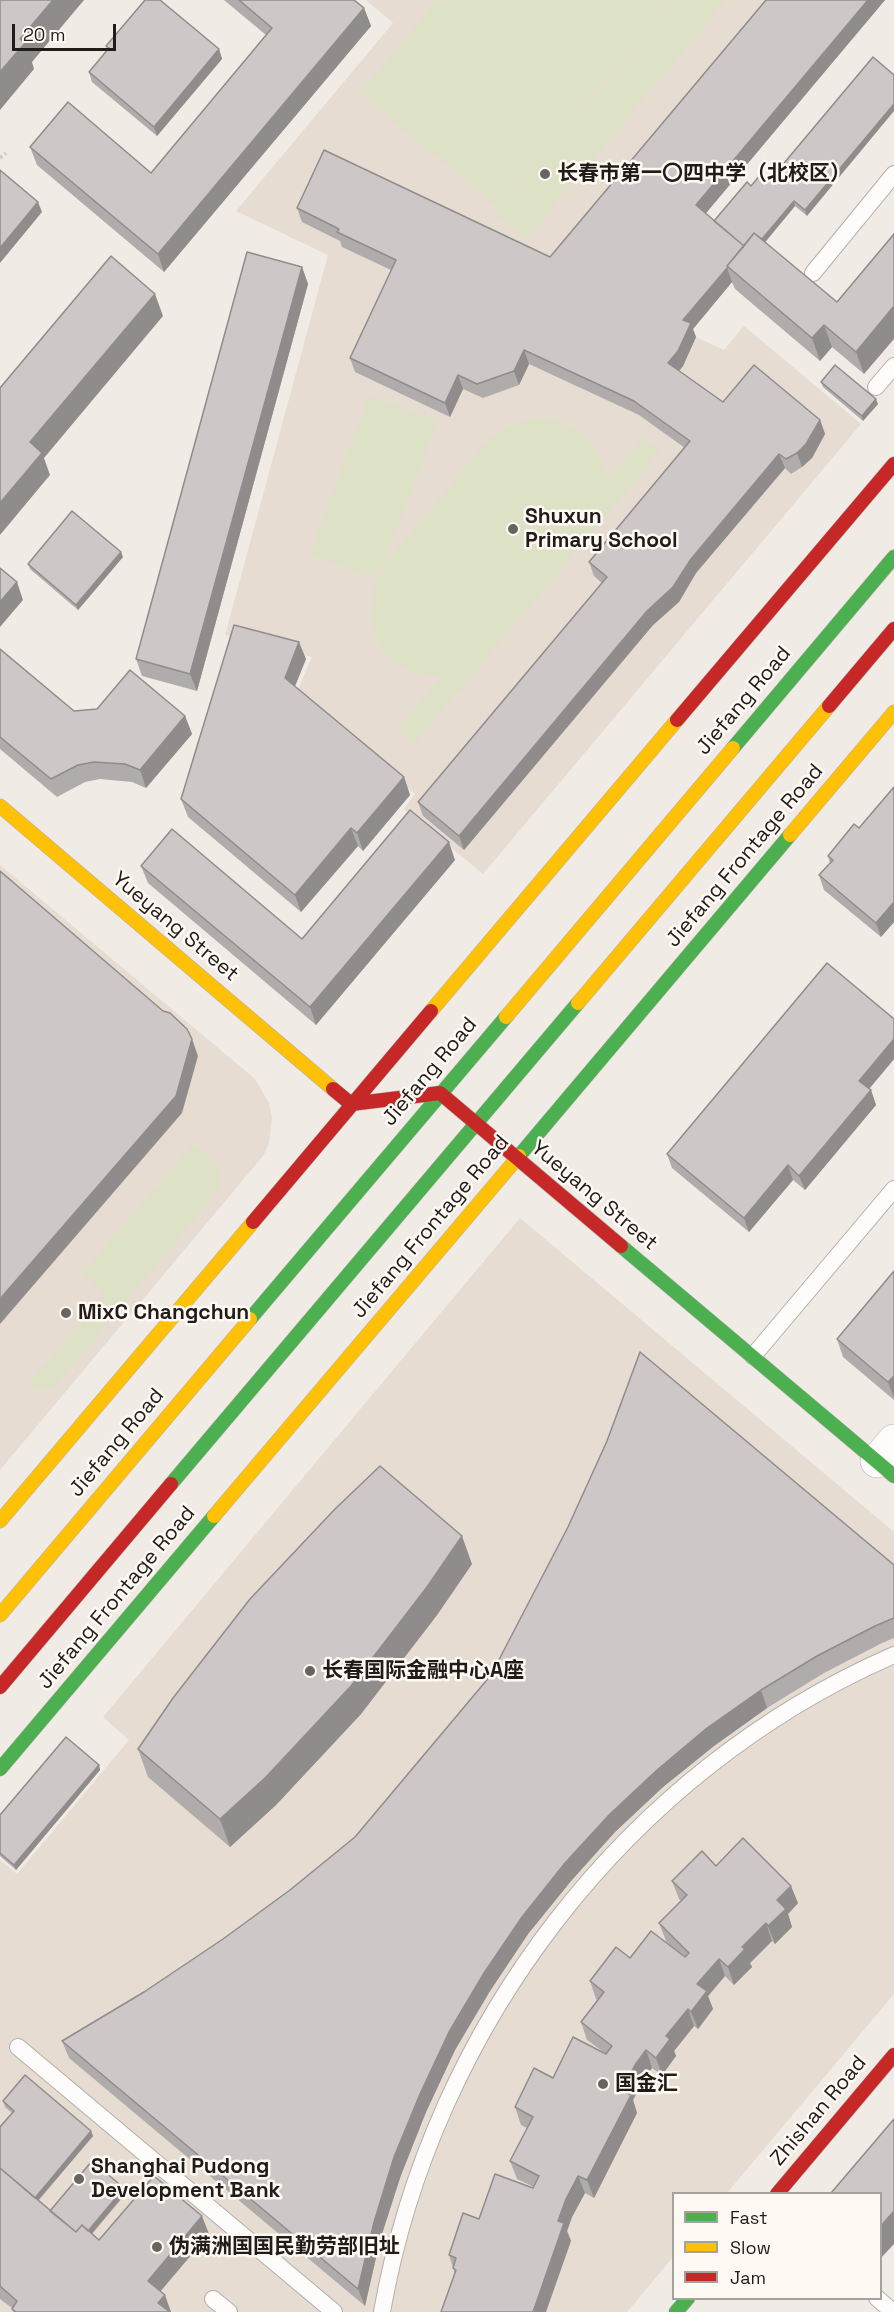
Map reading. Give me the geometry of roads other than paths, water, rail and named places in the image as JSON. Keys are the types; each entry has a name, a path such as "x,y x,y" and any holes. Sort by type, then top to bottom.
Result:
{"street":[{"path":"0,1521 894,464"},
{"name":"Jiefang Road","path":"0,1615 894,556"},
{"path":"0,1687 894,628"},
{"name":"Jiefang Frontage Road","path":"0,1769 894,712"},
{"name":"Yueyang Street","path":"0,806 351,1104"},
{"path":"351,1104 440,1093"},
{"name":"Yueyang Street","path":"440,1093 753,1356 888,1459"},
{"name":"Zhishan Road","path":"778,2192 894,2055"},
{"path":"676,2312 686,2300"}],"lane":[{"path":"813,273 894,174"},
{"path":"876,387 894,366"},
{"path":"753,1356 894,1189"},
{"path":"381,2312 402,2224 421,2164 444,2105 472,2049 504,1994 539,1942 571,1901 619,1847 664,1804 712,1764 762,1727 815,1694 894,1655"},
{"path":"18,2047 334,2312"},
{"path":"213,2299 229,2312"},
{"path":"880,2300 893,2312"}],"place":[{"name":"长春市第一〇四中学（北校区）","path":"545,174"},
{"name":"Shuxun Primary School","path":"513,529"},
{"name":"MixC Changchun","path":"66,1313"},
{"name":"长春国际金融中心A座","path":"310,1671"},
{"name":"国金汇","path":"603,2084"},
{"name":"Shanghai Pudong Development Bank","path":"79,2179"},
{"name":"伪满洲国国民勤劳部旧址","path":"157,2247"}]}
